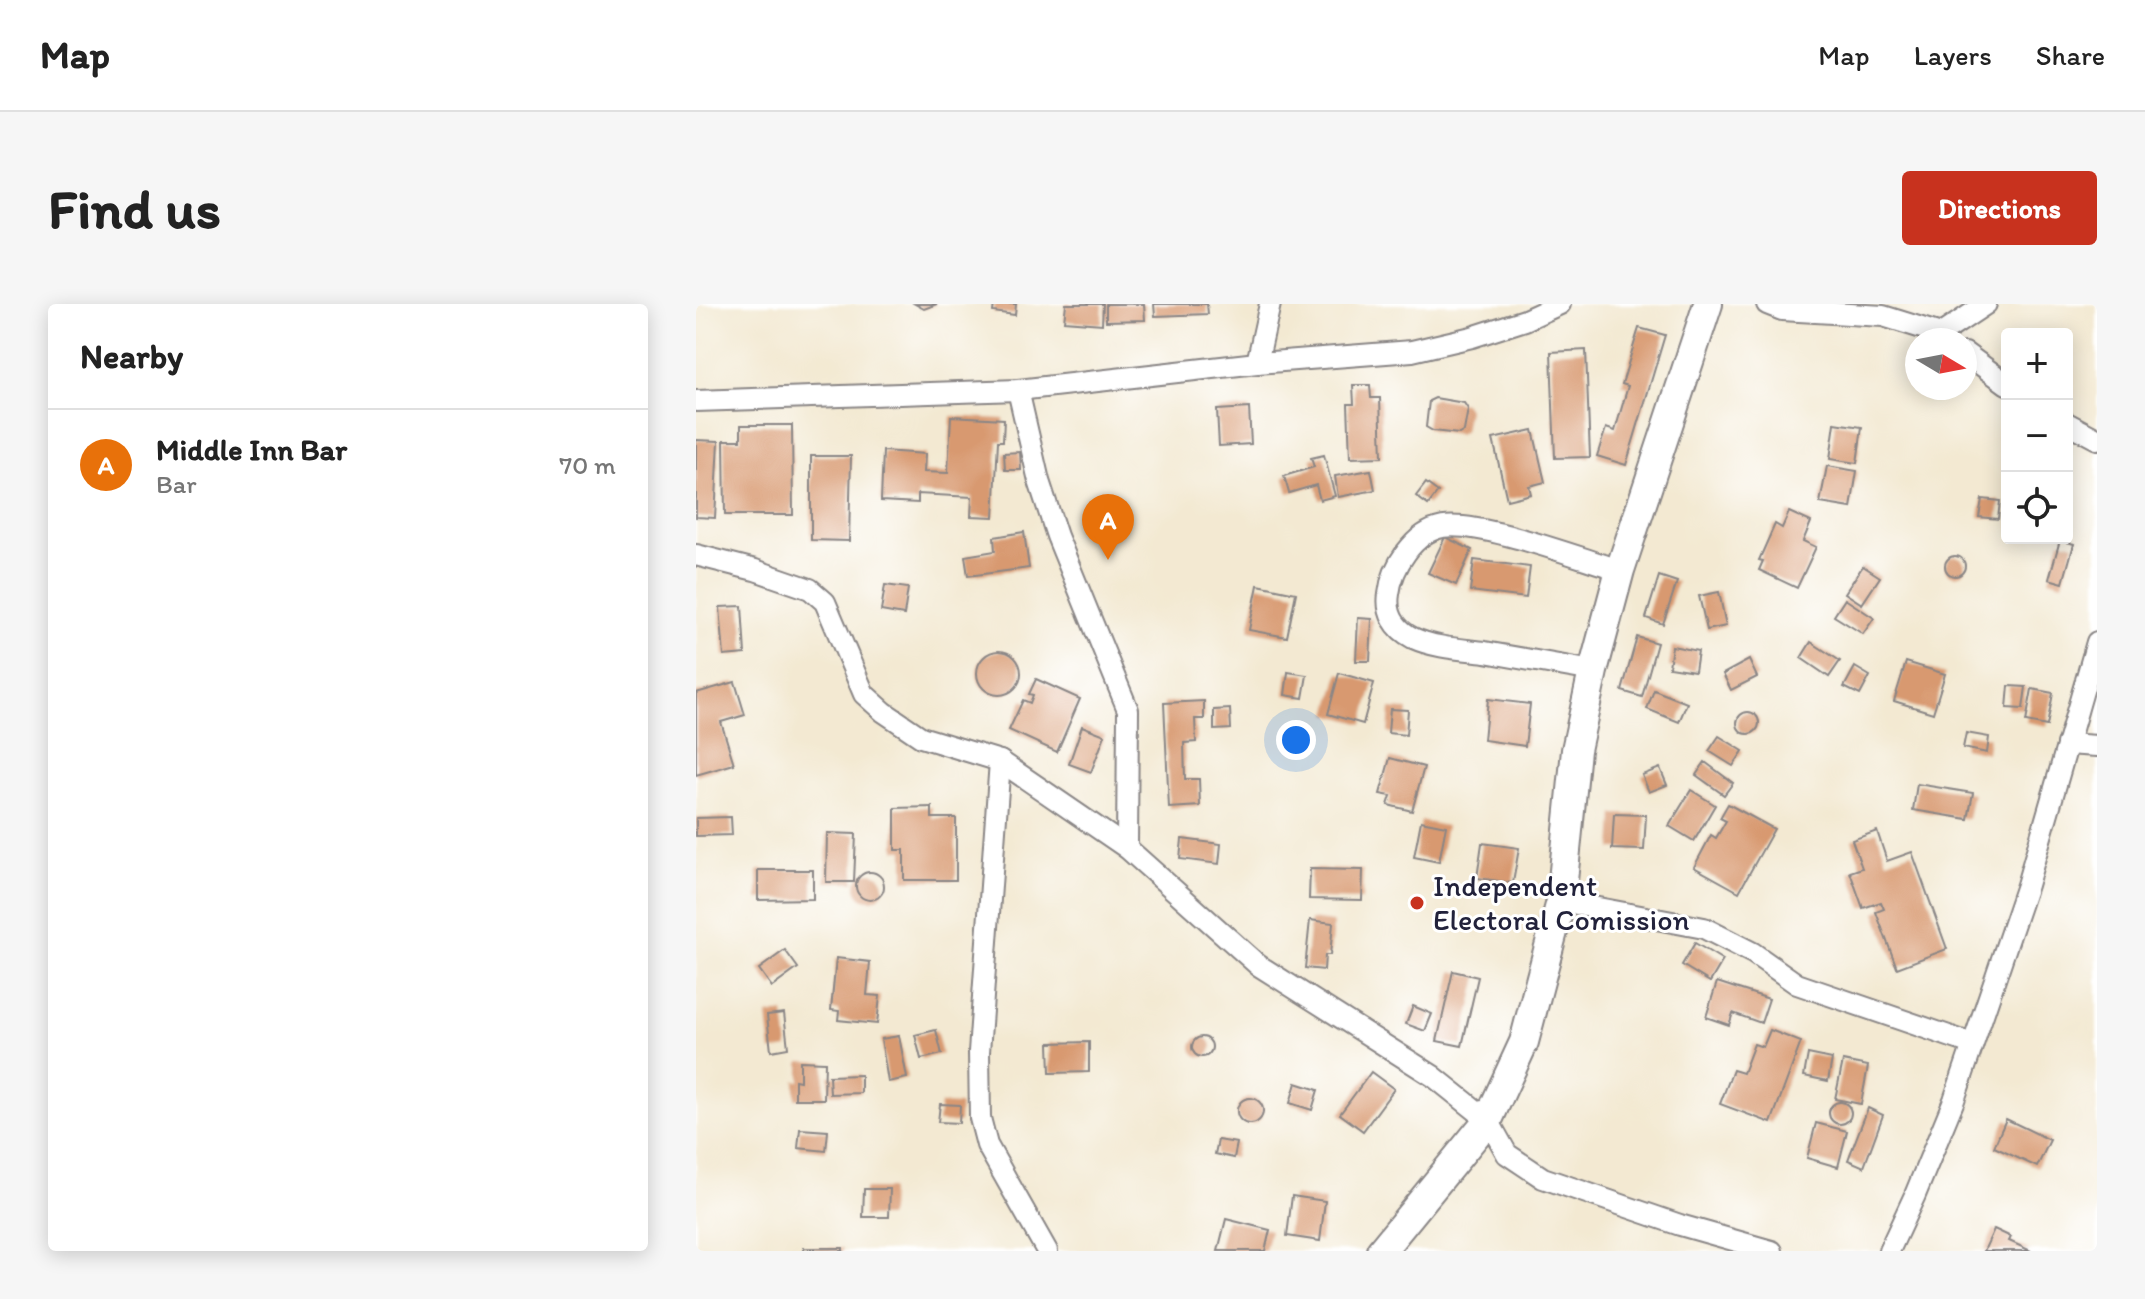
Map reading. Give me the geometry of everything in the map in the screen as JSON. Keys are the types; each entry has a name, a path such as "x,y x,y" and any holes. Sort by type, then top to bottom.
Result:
{"street":[{"path":"1257,363 1270,304"},
{"path":"696,401 1018,390 1257,363 1412,351 1472,337 1525,320 1560,304"},
{"path":"1381,1251 1488,1120 1524,1042 1561,901 1576,750 1593,671 1620,570 1708,304"},
{"path":"1767,304 1782,310 1883,316 1918,328"},
{"path":"1956,328 1986,304"},
{"path":"1977,362 2001,380"},
{"path":"1018,390 1039,481 1057,536 1128,710 1127,848"},
{"path":"2073,426 2097,439"},
{"path":"1593,671 1439,646 1412,637 1395,625 1387,606 1390,583 1410,548 1425,533 1455,526 1480,529 1620,570"},
{"path":"696,555 755,570 810,589 825,602 864,694 884,712 921,737 1000,761 1127,848 1258,965 1433,1076 1488,1120 1507,1154 1543,1178 1680,1225 1772,1251"},
{"path":"1889,1251 1954,1100 2027,885 2096,647"},
{"path":"2067,744 2097,746"},
{"path":"1000,761 979,1052 980,1118 987,1145 1047,1251"},
{"path":"1561,901 1704,928 1753,953 1797,984 1972,1044"}],"building":[{"path":"915,304 937,304 924,309"},
{"path":"994,304 1016,304 1015,315 993,312"},
{"path":"1066,304 1103,304 1102,324 1064,321"},
{"path":"1106,304 1144,304 1145,320 1106,321"},
{"path":"1154,304 1207,304 1208,314 1155,316"},
{"path":"1639,328 1665,335 1626,465 1597,456 1606,428 1615,431 1628,386 1622,384"},
{"path":"1586,350 1590,457 1555,458 1551,352"},
{"path":"1353,385 1370,385 1371,398 1380,398 1382,457 1350,458 1348,404 1354,404"},
{"path":"1435,398 1464,403 1468,409 1464,431 1459,434 1433,431 1426,427 1429,401"},
{"path":"1249,408 1251,444 1219,446 1217,410"},
{"path":"951,416 1004,419 1003,441 998,441 994,517 971,516 972,497 918,494 918,503 881,501 883,451 925,454 924,472 948,473"},
{"path":"1835,423 1862,427 1857,463 1830,459"},
{"path":"741,425 792,425 793,515 725,515 724,440 741,440"},
{"path":"1533,430 1545,482 1529,486 1531,494 1507,500 1493,439"},
{"path":"696,440 719,441 715,518 696,517"},
{"path":"1020,452 1021,470 1005,470 1004,453"},
{"path":"1324,455 1335,496 1320,500 1316,485 1289,493 1284,476 1314,467 1311,458"},
{"path":"811,456 851,456 849,541 811,540"},
{"path":"1827,466 1857,471 1851,508 1820,503"},
{"path":"1371,470 1375,490 1338,497 1335,476"},
{"path":"1426,483 1438,492 1428,505 1416,496"},
{"path":"1982,499 2000,501 1998,519 1979,517"},
{"path":"1789,512 1811,522 1803,541 1816,547 1797,588 1759,570 1763,561 1759,560 1775,524 1782,528"},
{"path":"1024,532 1029,568 968,576 965,556 995,551 994,537"},
{"path":"1445,537 1472,550 1456,585 1428,573"},
{"path":"2059,544 2074,544 2063,583 2049,579"},
{"path":"1955,556 1962,559 1965,566 1962,573 1955,576 1948,573 1945,566 1948,559"},
{"path":"1474,560 1530,567 1526,598 1470,591"},
{"path":"1863,566 1880,577 1862,604 1845,593"},
{"path":"1659,576 1677,582 1663,624 1646,618"},
{"path":"885,585 908,588 904,615 881,611"},
{"path":"1258,585 1296,593 1287,637 1249,630"},
{"path":"1719,592 1726,626 1707,630 1699,596"},
{"path":"1845,599 1874,618 1863,634 1834,616"},
{"path":"742,606 745,654 724,656 720,607"},
{"path":"1358,618 1372,619 1370,661 1356,661"},
{"path":"1637,637 1657,643 1642,697 1622,691"},
{"path":"1811,642 1840,661 1829,677 1801,658"},
{"path":"1672,646 1698,651 1695,671 1669,667"},
{"path":"999,651 1015,657 1021,673 1015,689 999,695 983,689 977,673 983,657"},
{"path":"1749,660 1757,677 1731,690 1723,674"},
{"path":"1906,662 1945,674 1933,713 1894,701"},
{"path":"1855,667 1870,676 1860,695 1844,687"},
{"path":"1288,672 1307,675 1303,698 1285,695"},
{"path":"1339,673 1374,683 1363,724 1328,714"},
{"path":"1036,679 1080,699 1057,752 1009,730 1023,700 1030,703 1033,695 1029,694"},
{"path":"735,682 745,715 721,722 734,764 696,775 696,693"},
{"path":"2009,686 2026,687 2023,709 2007,708"},
{"path":"2032,689 2053,693 2047,726 2026,722"},
{"path":"1654,690 1687,703 1679,722 1647,709"},
{"path":"1488,699 1530,704 1525,746 1484,740"},
{"path":"1204,701 1204,719 1195,719 1196,742 1184,743 1185,779 1199,779 1200,806 1169,808 1164,703"},
{"path":"1230,709 1231,729 1214,730 1214,710"},
{"path":"1390,709 1408,710 1406,735 1388,733"},
{"path":"1748,712 1756,715 1759,723 1756,731 1748,734 1740,731 1737,723 1740,715"},
{"path":"1082,726 1105,735 1091,772 1069,764"},
{"path":"1966,733 1989,737 1987,753 1963,748"},
{"path":"1719,736 1743,751 1733,766 1709,751"},
{"path":"1390,758 1424,767 1412,811 1388,805 1391,796 1380,794"},
{"path":"1705,762 1733,783 1724,795 1696,775"},
{"path":"1660,768 1667,785 1649,792 1642,775"},
{"path":"1917,784 1973,793 1968,819 1913,810"},
{"path":"1691,790 1715,805 1694,841 1669,826"},
{"path":"1728,804 1774,829 1739,892 1694,867 1711,835 1716,838 1726,821 1720,818"},
{"path":"932,807 932,818 956,818 956,880 904,880 904,850 895,850 895,808"},
{"path":"1614,814 1646,815 1644,850 1612,849"},
{"path":"731,817 732,835 696,836 696,818"},
{"path":"1421,821 1446,826 1439,862 1414,857"},
{"path":"1877,831 1887,861 1912,852 1947,949 1897,968 1876,912 1884,909 1881,902 1863,908 1850,872 1862,868 1852,840"},
{"path":"827,833 856,834 854,882 826,882"},
{"path":"1182,839 1221,844 1219,864 1180,859"},
{"path":"1482,843 1519,848 1513,883 1477,878"},
{"path":"1310,869 1363,870 1362,900 1309,899"},
{"path":"758,870 813,870 813,899 758,900"},
{"path":"870,872 880,876 884,886 880,896 870,900 860,896 856,886 860,876"},
{"path":"1310,920 1333,923 1330,955 1325,955 1324,970 1305,968"},
{"path":"1695,943 1723,960 1710,982 1682,965"},
{"path":"785,950 798,968 772,987 759,969"},
{"path":"836,958 870,962 867,995 880,996 877,1024 838,1020 839,1011 831,1010"},
{"path":"1453,971 1478,977 1462,1046 1437,1041"},
{"path":"1717,982 1769,999 1761,1023 1733,1013 1729,1025 1706,1017"},
{"path":"1413,1006 1432,1014 1425,1031 1406,1024"},
{"path":"784,1013 788,1048 771,1051 767,1015"},
{"path":"936,1030 942,1054 921,1059 915,1035"},
{"path":"1770,1030 1801,1042 1771,1123 1720,1104 1733,1070 1743,1073 1754,1044 1763,1047"},
{"path":"899,1036 907,1078 888,1082 881,1039"},
{"path":"1198,1037 1206,1037 1212,1047 1206,1057 1198,1057 1192,1051 1192,1043"},
{"path":"1089,1042 1089,1072 1050,1073 1049,1043"},
{"path":"1808,1054 1832,1059 1828,1081 1804,1076"},
{"path":"800,1061 825,1062 824,1099 795,1099 795,1080 800,1081"},
{"path":"1843,1061 1868,1066 1861,1104 1835,1099"},
{"path":"1371,1072 1394,1089 1363,1131 1340,1114"},
{"path":"861,1075 861,1093 830,1094 829,1076"},
{"path":"1296,1083 1318,1090 1312,1110 1290,1103"},
{"path":"1250,1098 1259,1102 1263,1111 1259,1120 1250,1124 1241,1120 1237,1111 1241,1102"},
{"path":"1840,1102 1848,1105 1851,1113 1848,1121 1840,1124 1832,1121 1829,1113 1832,1105"},
{"path":"940,1104 960,1105 959,1123 938,1122"},
{"path":"1868,1108 1883,1115 1864,1167 1848,1160"},
{"path":"2006,1119 2050,1140 2037,1167 1994,1147"},
{"path":"1816,1123 1847,1131 1838,1167 1807,1158"},
{"path":"800,1129 828,1131 826,1151 798,1148"},
{"path":"1218,1140 1237,1143 1234,1158 1215,1154"},
{"path":"864,1189 890,1189 889,1217 863,1217"},
{"path":"1292,1196 1325,1201 1320,1241 1287,1236"},
{"path":"1226,1219 1270,1230 1265,1251 1218,1251"},
{"path":"1994,1229 2011,1237 2009,1241 2031,1251 1984,1251"},
{"path":"804,1248 843,1248 843,1251 804,1251"}],"place":[{"name":"Middle Inn Bar","path":"1108,560"},
{"name":"Independent Electoral Comission","path":"1417,903"}]}
